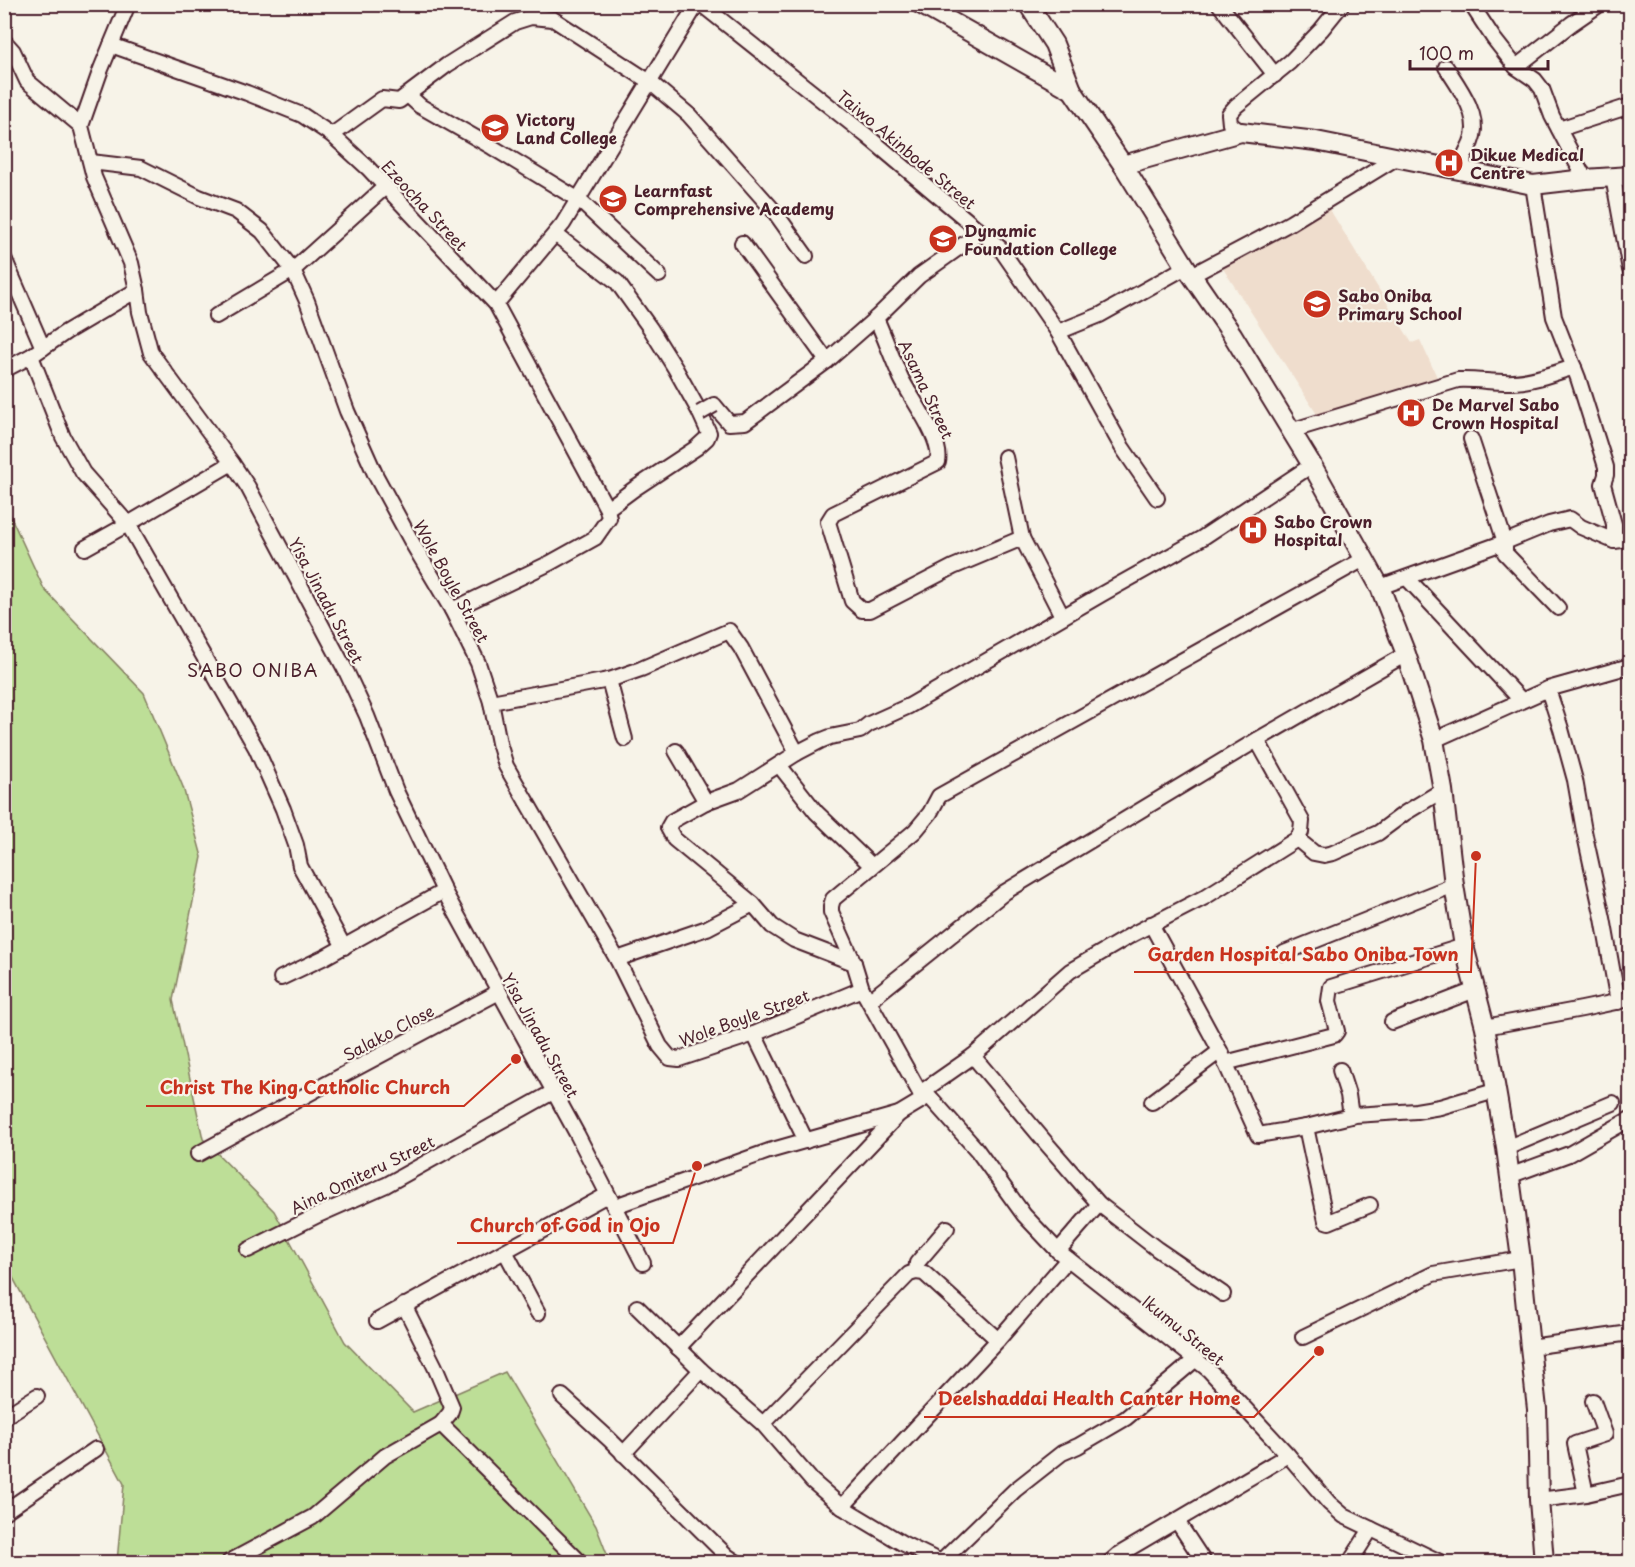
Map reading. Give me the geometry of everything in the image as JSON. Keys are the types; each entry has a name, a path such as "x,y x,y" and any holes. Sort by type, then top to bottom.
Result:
{"main road":[{"path":"920,4 1072,90"},
{"path":"1028,4 1054,44 1072,90 1232,334 1312,465 1380,587 1406,654 1434,740 1464,946 1485,1027 1506,1148 1538,1409 1539,1500 1544,1563"},
{"path":"1123,165 1241,132 1316,141 1533,185 1585,178 1622,177"}],"street":[{"path":"4,41 14,51 27,81 81,126 128,4"},
{"path":"496,304 558,230 579,200 699,4"},
{"name":"Taiwo Akinbode Street","path":"699,4 867,136 1000,248 1058,333 1122,447 1157,498"},
{"path":"1220,4 1275,75"},
{"path":"1241,132 1230,124 1229,114 1290,63 1342,4"},
{"path":"1471,4 1515,67 1535,80 1542,89 1559,129 1585,178"},
{"path":"1515,67 1600,4"},
{"path":"404,98 447,65 515,22 531,17 553,19 650,82 689,115 774,211 806,256"},
{"name":"Ezeocha Street","path":"111,45 302,115 332,135 385,187 496,304 607,509"},
{"path":"1446,67 1472,112 1475,124 1470,147 1462,159 1464,171"},
{"path":"332,135 382,99 404,98 492,147 579,200 659,275"},
{"path":"1559,129 1630,106"},
{"name":"Yisa Jinadu Street","path":"81,126 94,177 131,263 140,312 151,353 248,487 342,663 367,716 396,790 444,891 577,1134 643,1263"},
{"path":"1058,333 1290,223 1396,158"},
{"name":"Wole Boyle Street","path":"91,162 141,168 199,197 236,211 262,231 293,270 307,301 347,411 376,476 452,610 478,663 491,702 506,766 617,959 660,1047 670,1058 679,1059 865,995 1005,892 1257,740 1406,654"},
{"path":"1622,177 1630,270"},
{"path":"1533,185 1554,317 1578,378 1606,467 1603,484 1614,524 1614,542"},
{"path":"216,316 293,270 385,187"},
{"path":"452,610 550,563 595,538 609,518 607,509 696,448 709,433 700,412 650,328 617,282 558,230"},
{"path":"700,412 714,405 729,423 745,422 827,361 919,276 981,232"},
{"path":"742,243 827,361"},
{"path":"4,258 37,352 63,437 82,473 128,524 256,748 283,809 296,845 300,866 344,947"},
{"path":"4,370 137,290"},
{"name":"Asama Street","path":"876,318 902,380 928,423 939,456 938,462 833,514 828,522 852,601 862,610 870,610 953,567 1022,538"},
{"path":"1290,431 1458,380 1517,382 1574,367"},
{"path":"1471,439 1504,542 1505,553 1558,608"},
{"path":"1005,457 1022,538 1062,616"},
{"path":"85,548 232,463"},
{"path":"854,963 794,940 772,926 753,904 674,839 668,828 672,820 706,802 739,790 797,753 830,737 865,728 909,706 1202,537 1312,465"},
{"path":"1380,587 1549,524 1570,519 1581,527 1614,542 1630,539"},
{"path":"779,765 816,812 872,866 915,831 939,796 947,791 1364,559"},
{"path":"1407,578 1521,700"},
{"path":"491,702 609,680 641,669 729,631 741,648 797,753"},
{"path":"1434,740 1548,689 1630,666"},
{"path":"609,680 625,739"},
{"path":"1485,1027 1624,1000 1603,918 1575,780 1548,689"},
{"path":"678,1348 899,1114 973,1056 1070,971 1151,924 1204,897 1297,839 1301,832 1302,821 1257,740"},
{"path":"676,752 706,802"},
{"path":"1297,839 1314,853 1324,855 1333,853 1377,833 1443,790"},
{"name":"Ikumu Street","path":"872,866 833,899 831,912 854,963 865,995 925,1094 977,1150 1024,1215 1063,1255 1209,1370 1329,1503 1344,1516 1440,1563"},
{"path":"1284,953 1455,885"},
{"path":"281,978 344,947 444,891"},
{"path":"617,959 707,928 753,904"},
{"path":"1151,924 1222,1057 1258,1135 1351,1116 1440,1107 1495,1091"},
{"path":"1152,1102 1222,1057 1334,1035 1336,1031 1329,1001 1331,987 1464,946"},
{"path":"1392,1022 1475,990"},
{"name":"Salako Close","path":"198,1154 499,992"},
{"path":"754,1034 806,1142"},
{"path":"973,1056 1099,1204 1157,1249 1223,1294"},
{"path":"1340,1070 1348,1095 1351,1116"},
{"name":"Aina Omiteru Street","path":"248,1250 318,1215 386,1185 553,1092"},
{"path":"1506,1148 1612,1103"},
{"path":"377,1321 505,1251 611,1200 899,1114"},
{"path":"1509,1176 1569,1154 1630,1119"},
{"path":"1306,1127 1326,1221 1329,1222 1370,1205"},
{"path":"842,1507 998,1340 1099,1204"},
{"path":"916,1272 917,1263 947,1228"},
{"path":"505,1251 538,1312"},
{"path":"1303,1337 1433,1274 1521,1259"},
{"path":"763,1424 909,1274 924,1273 998,1340"},
{"path":"230,1563 313,1517 385,1456 441,1424 450,1413 452,1407 435,1367 404,1305"},
{"path":"637,1307 701,1370 763,1424 812,1481 842,1507 902,1543 941,1562 1015,1490 1062,1453 1126,1418 1196,1359"},
{"path":"1530,1347 1630,1333"},
{"path":"623,1454 701,1370"},
{"path":"4,1417 37,1396"},
{"path":"562,1396 736,1563"},
{"path":"1586,1494 1575,1444 1605,1434 1593,1401"},
{"path":"441,1424 580,1563"},
{"path":"4,1512 96,1449"},
{"path":"1110,1563 1118,1555 1288,1455"},
{"path":"1539,1500 1586,1494 1630,1484"},
{"path":"1177,1521 1204,1563"},
{"path":"1350,1563 1371,1529"}],"shaded area":[{"name":"Sabo Oniba Primary School","path":"1327,205 1412,343 1420,340 1437,377 1320,419 1222,267"}],"green space":[{"path":"4,502 44,589 144,693 183,787 202,857 173,1000 203,1139 274,1211 345,1342 413,1412 505,1372 596,1526 610,1562 117,1562 124,1484 5,1263"}],"place":[{"name":"Victory Land College","path":"495,128"},
{"name":"Dikue Medical Centre","path":"1449,163"},
{"name":"Learnfast Comprehensive Academy","path":"613,199"},
{"name":"Dynamic Foundation College","path":"943,239"},
{"name":"Sabo Oniba Primary School","path":"1317,304"},
{"name":"De Marvel Sabo Crown Hospital","path":"1411,413"},
{"name":"Sabo Crown Hospital","path":"1253,530"},
{"name":"Garden Hospital Sabo Oniba Town","path":"1476,856"},
{"name":"Christ The King Catholic Church","path":"516,1059"},
{"name":"Church of God in Ojo","path":"697,1166"},
{"name":"Deelshaddai Health Canter Home","path":"1319,1351"}],"district":[{"name":"SABO ONIBA","path":"253,669"}]}
